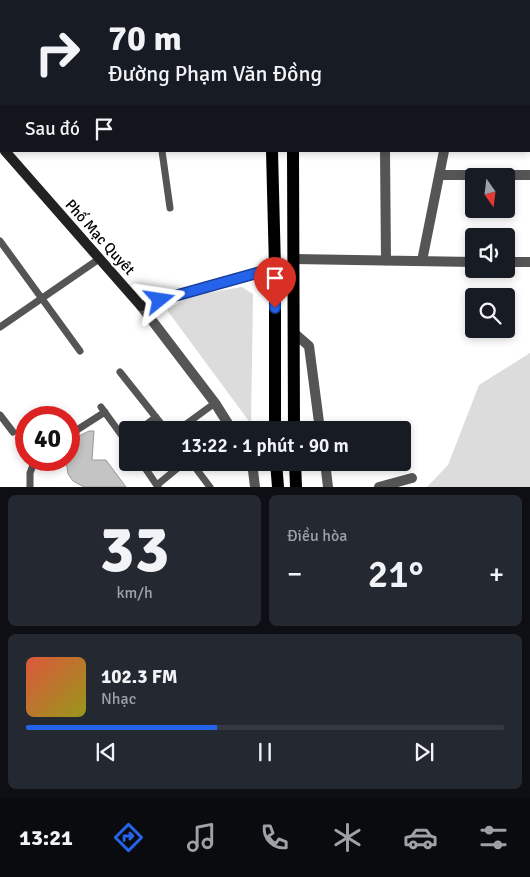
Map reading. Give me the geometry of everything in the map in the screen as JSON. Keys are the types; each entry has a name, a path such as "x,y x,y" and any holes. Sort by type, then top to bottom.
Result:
{"main road":[{"path":"272,152 275,268 275,421"},
{"path":"294,152 294,421"},
{"path":"277,471 278,487"},
{"path":"295,471 296,487"}],"street":[{"name":"Phố Mạc Quyêt","path":"4,152 141,306"},
{"path":"385,152 386,261"},
{"path":"422,262 444,152"},
{"path":"440,175 530,175"},
{"path":"294,259 465,262"},
{"path":"515,262 530,262"},
{"path":"226,421 215,403 141,306 275,268"},
{"path":"294,333 309,346 319,421"},
{"path":"253,471 255,487"},
{"path":"326,471 328,487"},
{"path":"379,487 412,478"}],"lane":[{"path":"162,152 170,208"},
{"path":"0,241 80,351"},
{"path":"0,327 99,259"},
{"path":"120,372 160,421"},
{"path":"190,421 215,403"},
{"path":"80,427 103,409 119,430"},
{"path":"0,415 13,432"},
{"path":"150,421 156,416"},
{"path":"30,487 31,471"},
{"path":"147,471 158,486 175,471"},
{"path":"198,471 210,487"}],"shaded area":[{"path":"242,287 253,294 251,421 249,421 167,310 189,296"},
{"path":"530,353 530,487 427,487 448,465 479,385"}],"building":[{"path":"89,431 94,431 92,460 106,460 126,487 84,487 73,481 68,471 80,471 80,436"}],"route":[{"path":"160,300 275,268 275,308"}]}
